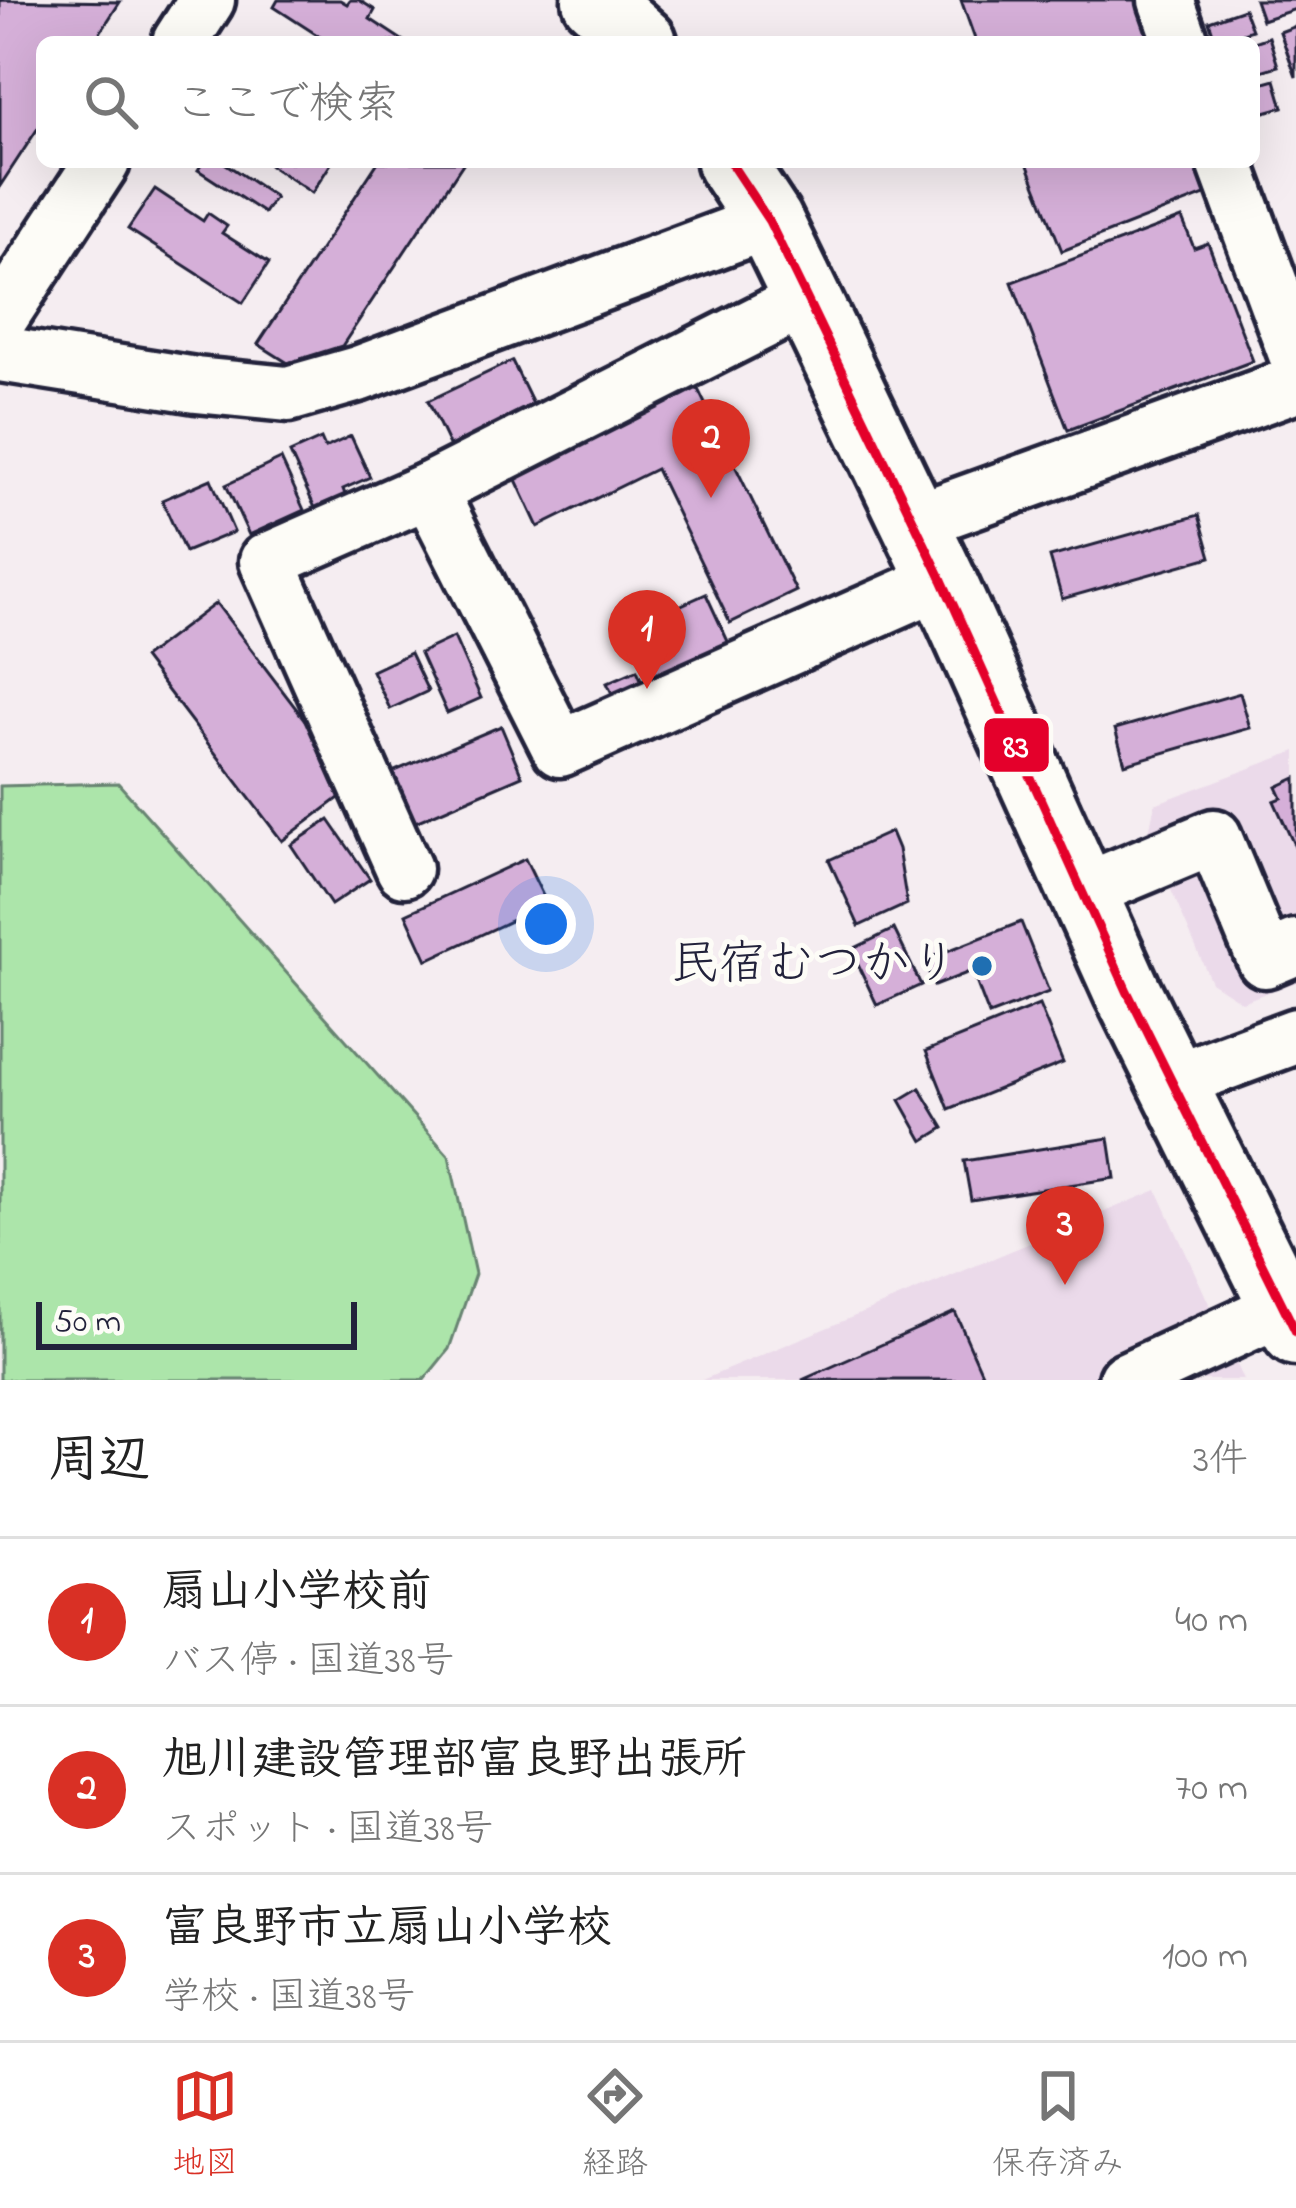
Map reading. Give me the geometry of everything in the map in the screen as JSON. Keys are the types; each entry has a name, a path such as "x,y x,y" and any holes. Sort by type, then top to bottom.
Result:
{"highway":[{"path":"734,168 769,220 928,551 1082,892 1290,1320"}],"street":[{"path":"1166,0 1179,36"},
{"path":"0,318 98,168"},
{"path":"1228,168 1296,354"},
{"path":"0,354 196,385 288,394 358,374 769,220"},
{"path":"404,869 267,561 429,490 807,299"},
{"path":"429,490 560,749 928,551 1296,384"},
{"path":"1082,892 1214,837 1265,960 1296,947"},
{"path":"1172,1082 1296,1036"},
{"path":"1126,1380 1290,1320"}],"shaded area":[{"path":"1296,751 1296,982 1242,1002 1211,982 1148,837 1155,804"},
{"path":"1157,1190 1244,1380 702,1380"}],"green space":[{"path":"118,783 449,1156 475,1274 449,1349 424,1380 0,1380 0,786"}],"building":[{"path":"0,0 120,2 98,36 36,36 36,131 0,186"},
{"path":"278,0 347,4 359,0 375,10 370,19 396,36 319,36 274,7"},
{"path":"961,0 1138,0 1151,36 974,36"},
{"path":"1255,0 1296,0 1296,9 1262,20"},
{"path":"1244,9 1252,30 1214,36 1209,21"},
{"path":"1296,26 1296,77 1280,32"},
{"path":"1269,37 1278,66 1260,71 1260,40"},
{"path":"1275,80 1283,107 1260,113 1260,84"},
{"path":"232,168 275,197 264,213 198,170"},
{"path":"274,168 328,168 312,193"},
{"path":"374,168 460,168 342,346 288,363 258,344"},
{"path":"1029,168 1200,168 1210,193 1062,251"},
{"path":"155,189 203,221 208,213 227,226 222,233 269,263 243,303 128,229"},
{"path":"1182,218 1194,248 1208,243 1253,361 1068,430 1012,282"},
{"path":"512,361 534,406 450,447 428,401"},
{"path":"694,381 796,591 730,623 656,469 538,527 511,469"},
{"path":"351,436 370,477 343,489 346,497 316,510 290,453 321,439 325,448"},
{"path":"281,459 304,510 249,535 226,485"},
{"path":"211,479 234,532 185,552 162,500"},
{"path":"1199,515 1211,557 1062,599 1050,557"},
{"path":"706,594 732,650 654,686 628,629"},
{"path":"216,603 355,786 282,841 143,658"},
{"path":"454,637 481,698 447,713 420,653"},
{"path":"410,653 428,691 390,709 372,671"},
{"path":"637,670 646,691 617,704 607,683"},
{"path":"1240,693 1250,728 1125,764 1115,729"},
{"path":"501,726 522,776 411,824 390,773"},
{"path":"1296,778 1296,849 1274,801 1282,798 1277,787"},
{"path":"329,820 370,879 331,905 291,845"},
{"path":"891,832 907,904 859,926 829,860"},
{"path":"525,859 547,904 427,960 406,914"},
{"name":"民宿むつかり","path":"1021,922 1049,992 989,1015 972,971 934,986 924,960"},
{"path":"894,929 921,985 877,1005 851,950"},
{"path":"1039,1005 1063,1063 949,1109 926,1051"},
{"path":"920,1088 944,1128 923,1141 900,1100"},
{"path":"1109,1138 1115,1178 971,1200 964,1161"},
{"path":"955,1312 985,1380 802,1380"}],"transit line":[{"name":"83","path":"734,168 769,221 807,299 942,580 1127,991 1296,1332"}],"place":[{"name":"旭川建設管理部富良野出張所","path":"711,498"},
{"name":"扇山小学校前","path":"647,689"},
{"name":"民宿むつかり","path":"982,966"},
{"name":"富良野市立扇山小学校","path":"1065,1285"}]}
